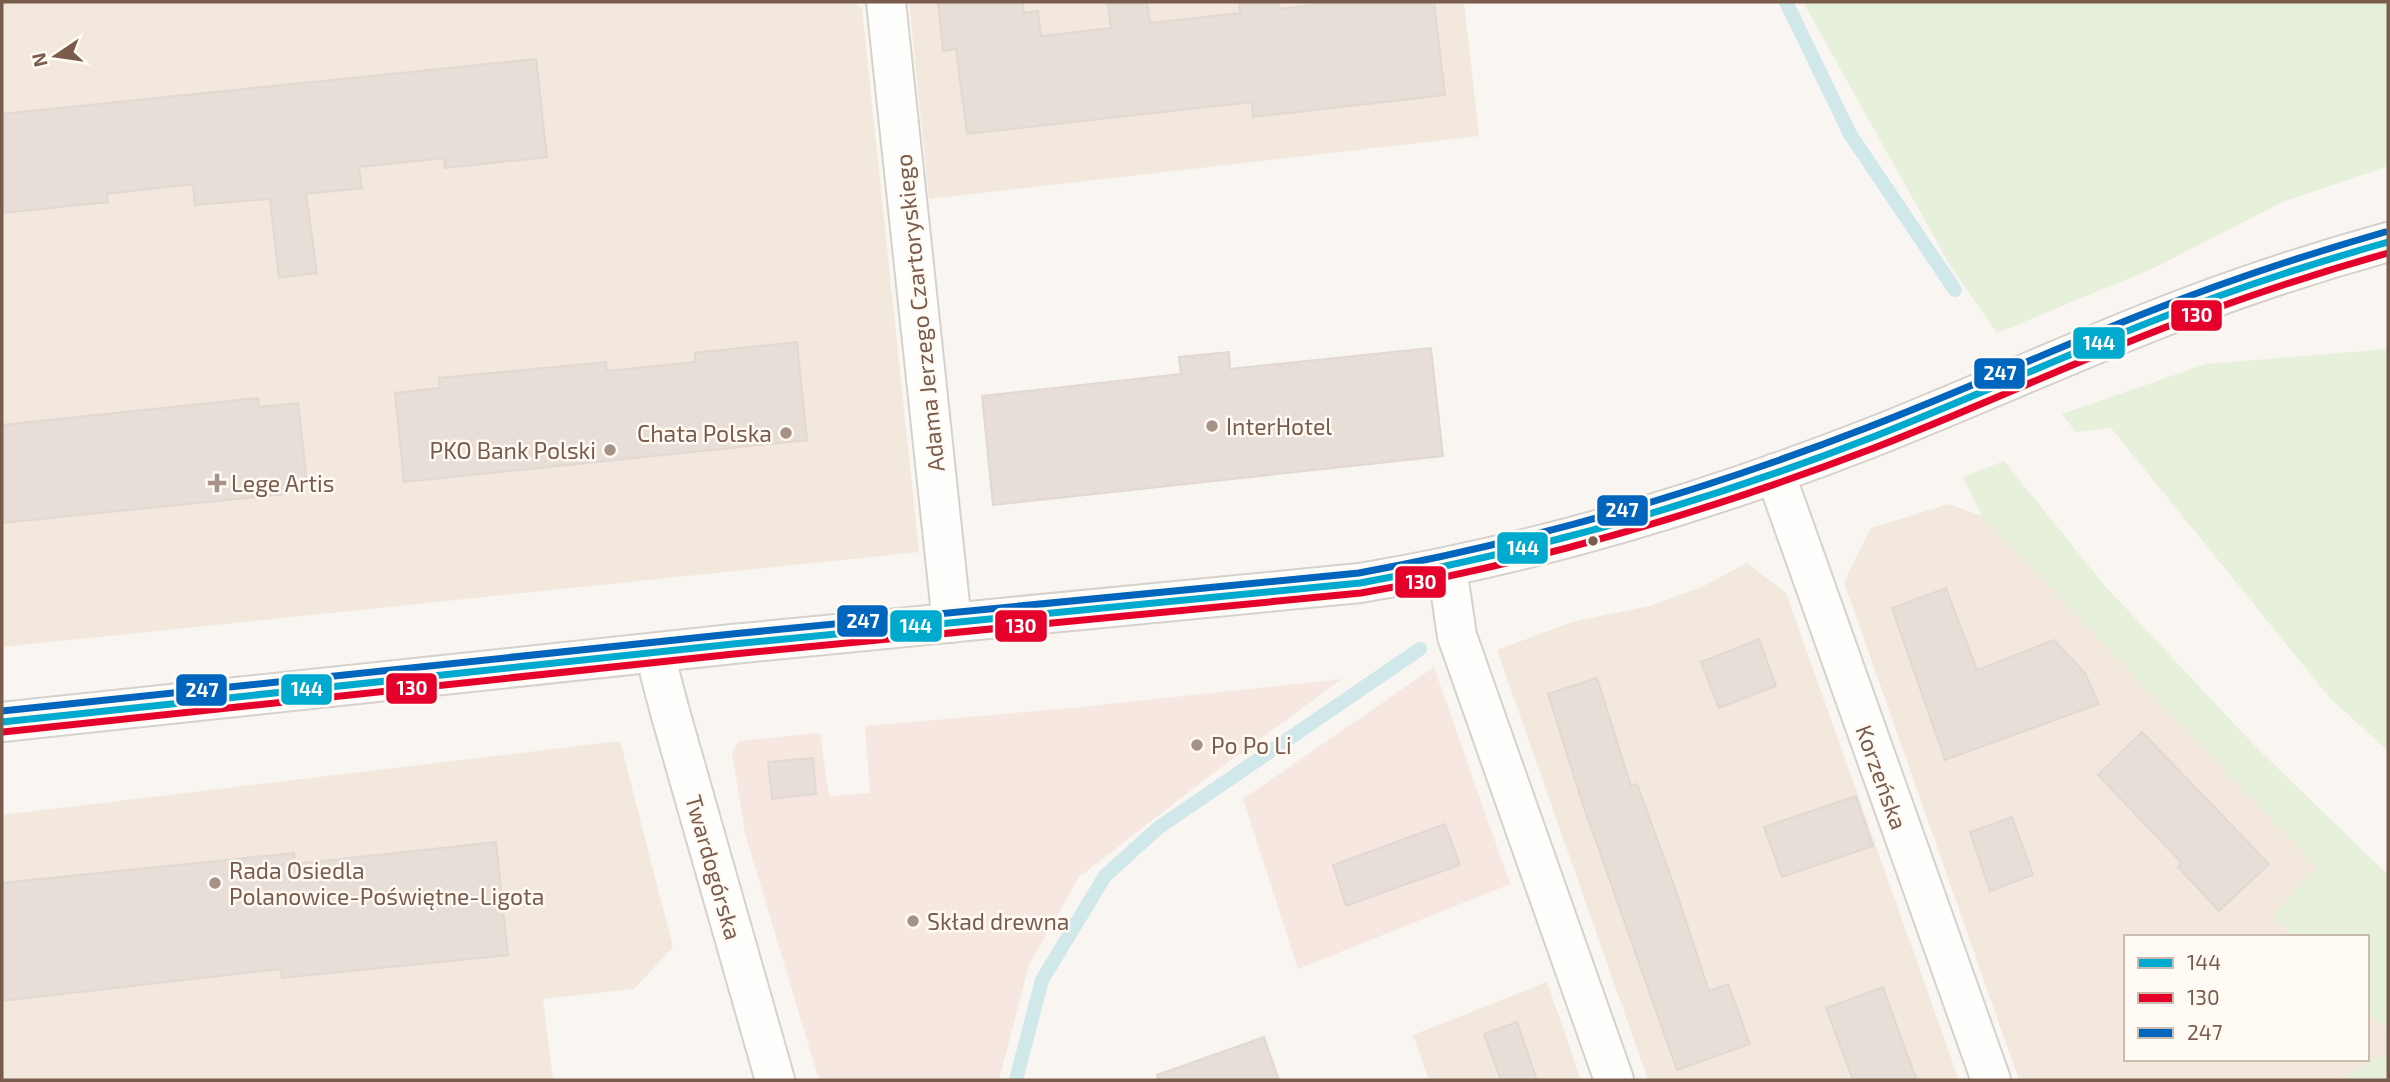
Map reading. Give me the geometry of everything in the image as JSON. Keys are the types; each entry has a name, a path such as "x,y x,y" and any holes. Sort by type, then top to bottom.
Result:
{"street":[{"name":"Adama Jerzego Czartoryskiego","path":"886,2 952,623"},
{"path":"2,722 1360,583 1447,568 1615,526 1775,473 1875,436 2153,321 2304,267 2388,242"},
{"name":"Korzeńska","path":"1775,473 1991,1080"},
{"path":"1447,568 1457,636 1614,1080"},
{"name":"Twardogórska","path":"657,653 667,703 775,1080"}],"shaded area":[{"path":"2,2 854,2 862,9 919,552 2,647"},
{"path":"909,2 1464,2 1479,136 929,199"},
{"path":"1949,504 1982,516 2317,867 2273,916 2292,935 2124,935 2124,1061 2369,1061 2369,1012 2388,1031 2388,1051 2340,1080 2019,1080 1844,582 1871,528"},
{"path":"1747,563 1786,593 1959,1080 1648,1080 1497,650 1572,622 1650,606 1704,586"},
{"path":"1434,667 1510,884 1298,969 1243,799"},
{"name":"Skład drewna","path":"1342,679 1207,778 1079,877 1029,965 999,1080 819,1080 745,833 732,752 739,741 820,733 829,796 870,793 865,726 1072,708"},
{"path":"620,741 673,947 634,989 543,999 553,1080 2,1080 2,815"},
{"path":"1547,982 1581,1080 1429,1080 1413,1035"}],"green space":[{"path":"1803,2 2388,2 2388,166 2282,202 2154,268 1997,333 1951,267"},
{"path":"2388,349 2388,751 2330,698 2111,428 2076,432 2062,414 2206,364"},
{"path":"2004,461 2105,586 2256,747 2388,875 2388,1031 2369,1012 2369,935 2292,935 2273,916 2317,867 1982,516 1963,477"},
{"path":"2388,1051 2388,1080 2340,1080"}],"building":[{"path":"938,2 1023,2 1024,13 1038,11 1041,36 1111,28 1108,2 1147,2 1150,23 1240,13 1239,2 1278,2 1279,9 1339,2 1434,2 1445,95 1253,117 1252,102 967,134 956,49 943,51"},
{"path":"536,59 547,157 445,168 444,158 359,167 362,188 306,194 317,273 279,278 270,199 195,205 193,184 107,194 108,202 2,213 2,114"},
{"path":"797,342 807,440 404,482 395,393 440,388 439,378 606,362 607,371 695,362 695,353"},
{"name":"InterHotel","path":"1431,348 1443,456 993,505 982,396 1181,374 1179,357 1229,352 1230,369"},
{"path":"258,398 259,407 298,403 307,483 285,485 285,494 2,523 2,425"},
{"path":"1946,588 1977,670 2054,640 2085,673 2099,704 1945,760 1892,608"},
{"path":"1759,639 1776,686 1719,708 1701,662"},
{"path":"1597,678 1631,786 1637,784 1709,991 1728,984 1750,1044 1677,1070 1583,805 1548,694"},
{"path":"2142,732 2269,864 2219,911 2178,867 2182,863 2098,775"},
{"path":"813,758 816,794 772,799 768,762"},
{"path":"1856,796 1873,846 1782,877 1764,827"},
{"path":"2012,817 2033,875 1990,891 1970,832"},
{"path":"1445,824 1460,865 1346,906 1333,865"},
{"path":"496,842 508,955 282,978 281,969 2,1001 2,883 294,853 295,864"},
{"path":"1883,987 1917,1080 1853,1080 1826,1008"},
{"path":"1517,1022 1537,1080 1501,1080 1484,1034"},
{"path":"1264,1037 1279,1080 1158,1080 1157,1075"}],"waterway":[{"path":"1786,2 1850,134 1955,290"},
{"path":"1016,1080 1042,980 1105,876 1158,828 1420,649"}],"transit line":[{"name":"247","path":"2,711 732,634 1359,573 1424,560 1552,530 1742,473 1901,414 2177,301 2266,269 2385,232"},
{"name":"144","path":"2,722 733,644 1360,583 1426,570 1556,540 1748,483 1873,437 2179,311 2268,279 2388,242"},
{"name":"130","path":"3,732 734,654 1361,593 1427,581 1557,551 1748,493 1874,448 2185,320 2271,289 2388,253"}],"place":[{"name":"InterHotel","path":"1212,426"},
{"name":"Chata Polska","path":"786,433"},
{"name":"PKO Bank Polski","path":"610,450"},
{"name":"Lege Artis","path":"217,483"},
{"name":"Po Po Li","path":"1197,745"},
{"name":"Rada Osiedla Polanowice-Poświętne-Ligota","path":"215,883"},
{"name":"Skład drewna","path":"913,921"}]}
